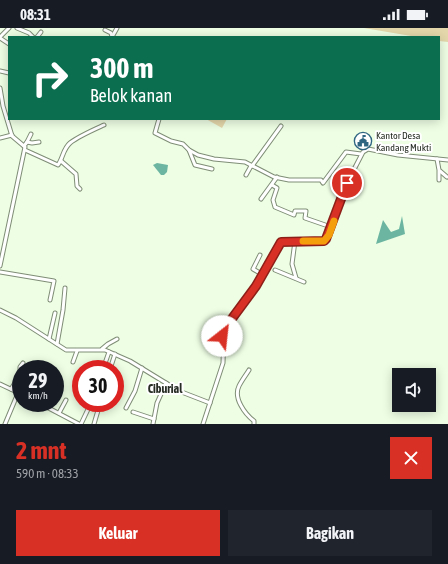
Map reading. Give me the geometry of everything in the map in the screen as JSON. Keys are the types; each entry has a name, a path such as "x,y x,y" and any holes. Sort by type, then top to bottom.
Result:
{"street":[{"path":"0,38 9,28"},
{"path":"17,28 30,32 32,36"},
{"path":"105,30 111,33 112,36"},
{"path":"38,36 41,32"},
{"path":"0,88 4,111 12,135 24,146 25,150 0,266"},
{"path":"159,120 155,133 171,141 183,144 189,150 195,165 212,169"},
{"path":"25,150 58,165 61,161 61,155 70,143 104,125"},
{"path":"246,175 281,126"},
{"path":"24,146 31,134"},
{"path":"0,138 12,135"},
{"path":"27,142 39,142"},
{"path":"203,424 223,363 224,331 263,275 281,242 324,241 331,227 347,183 361,154 368,149 448,160"},
{"path":"189,150 210,158 241,161 277,178 289,180 321,180 323,183 346,152 361,154"},
{"path":"437,159 440,171 439,180"},
{"path":"61,161 76,174 77,186 80,189"},
{"path":"440,171 447,177"},
{"path":"261,199 277,178"},
{"path":"272,185 277,188 273,200 275,207 294,215 295,211 306,211 305,218 331,227"},
{"path":"295,241 292,264 296,278"},
{"path":"260,255 253,269 263,275"},
{"path":"275,270 304,282"},
{"path":"0,272 54,281 50,300"},
{"path":"57,344 65,288"},
{"path":"0,310 16,318 66,350 102,350 115,354 130,360 185,394 210,403"},
{"path":"49,339 55,313"},
{"path":"102,350 108,344 117,339"},
{"path":"74,360 77,351"},
{"path":"106,360 109,352"},
{"path":"113,360 115,354"},
{"path":"126,408 135,391 142,368"},
{"path":"249,370 238,387 238,396 245,414 254,421 254,424"},
{"path":"153,424 157,403 166,383"},
{"path":"0,384 11,389"},
{"path":"66,400 59,413 80,424 86,412"},
{"path":"5,424 12,410"},
{"path":"94,424 98,412"},
{"path":"133,412 154,419"}],"shaded area":[{"path":"364,28 448,28 448,42 440,41 440,36 411,36"},
{"path":"208,120 226,120 222,128"}],"water":[{"path":"157,163 168,165 167,172 164,175 161,175 153,165"},
{"path":"402,216 405,234 376,244 383,220 391,232 399,229"}],"slow traffic":[{"path":"303,241 324,241 329,235 334,221"}],"place":[{"name":"Kantor Desa Kandang Mukti","path":"363,141"}],"district":[{"name":"Ciburial","path":"165,389"}],"route":[{"path":"222,336 225,328 251,294 270,264 281,242 314,242 324,241 326,239 329,235 347,183"}]}
